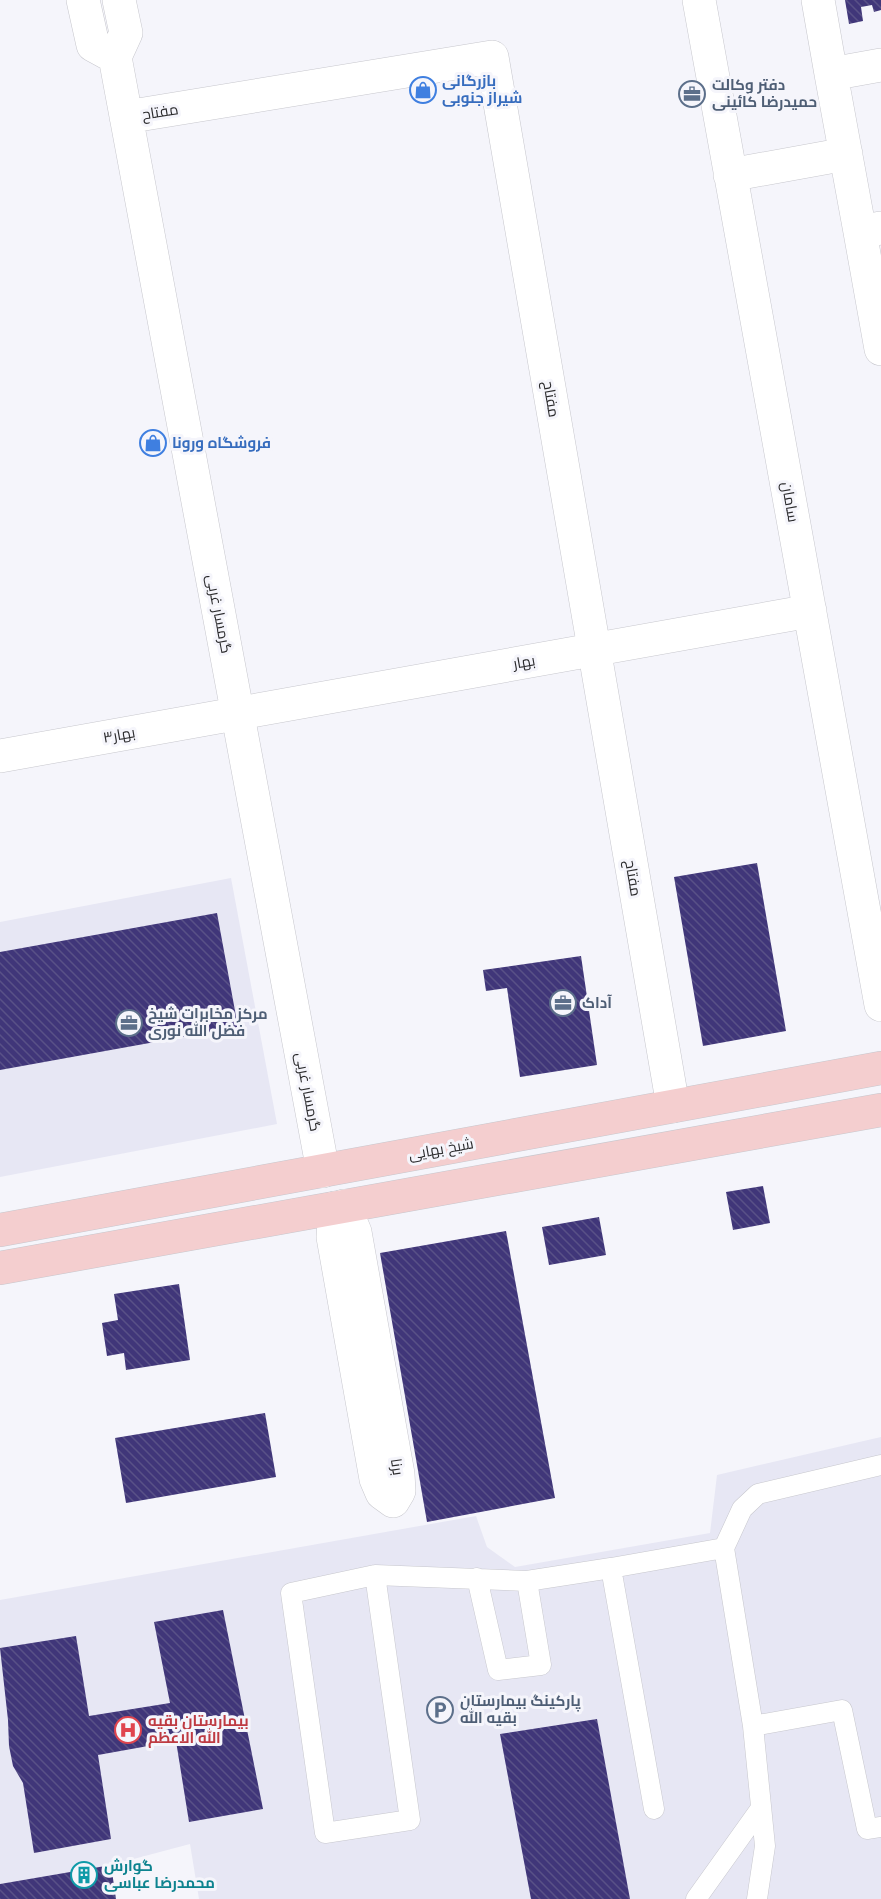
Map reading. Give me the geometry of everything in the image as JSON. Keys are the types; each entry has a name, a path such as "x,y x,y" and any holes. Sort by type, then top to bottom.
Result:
{"main road":[{"name":"شیخ بهایی","path":"0,1230 881,1068"},
{"path":"0,1268 881,1110"}],"street":[{"path":"82,0 93,45 115,57 126,33 119,0"},
{"name":"سامان","path":"699,0 881,1005"},
{"path":"818,0 846,154 871,230 881,349"},
{"name":"گرمسار غربی","path":"115,57 323,1171"},
{"name":"مفتاح","path":"126,117 492,57 673,1106"},
{"path":"831,74 881,65"},
{"path":"730,175 846,154"},
{"name":"بهار","path":"238,714 810,611"},
{"name":"بهار۳","path":"0,756 238,714"},
{"name":"برنا","path":"339,1207 355,1232 396,1462 399,1491 393,1501 382,1494 376,1479 333,1237 339,1207"}],"lane":[{"path":"757,1899 765,1846 753,1726 724,1548 742,1509 758,1494 881,1465"},
{"path":"375,1575 410,1820 325,1833 291,1593 375,1575 527,1581 724,1548"},
{"path":"611,1568 654,1809"},
{"path":"477,1578 498,1670 541,1665 527,1581"},
{"path":"753,1726 842,1710 867,1829 881,1827"},
{"path":"696,1899 760,1808"}],"shaded area":[{"name":"مرکز مخابرات شیخ فضل الله نوری","path":"231,878 277,1124 0,1177 0,922"},
{"path":"881,1437 881,1899 199,1899 190,1844 111,1865 0,1884 0,1600 476,1516 487,1547 515,1567 710,1533 717,1475"}],"building":[{"path":"845,0 881,0 881,10 874,12 872,5 861,7 863,21 849,24"},
{"path":"757,863 786,1031 703,1046 674,877"},
{"path":"217,913 238,1027 0,1070 0,952"},
{"path":"581,956 597,1065 520,1077 507,988 486,991 483,970"},
{"path":"763,1186 770,1223 733,1230 726,1192"},
{"path":"599,1217 606,1255 549,1265 542,1227"},
{"path":"506,1231 555,1498 427,1522 380,1253"},
{"path":"179,1284 190,1360 126,1370 124,1353 107,1356 102,1323 118,1320 114,1294"},
{"path":"265,1413 276,1477 126,1503 115,1438"},
{"name":"بیمارستان بقیه الله الاعظم","path":"223,1610 263,1809 189,1822 176,1741 98,1755 111,1839 34,1853 23,1783 13,1766 9,1746 0,1648 76,1636 89,1716 170,1703 154,1622"},
{"path":"597,1719 630,1899 531,1899 500,1734"},
{"name":"گوارش محمدرضا عباسی","path":"111,1865 116,1899 0,1899 0,1884"}],"place":[{"name":"بازرگانی شیراز جنوبی","path":"423,90"},
{"name":"دفتر وکالت حمیدرضا کائینی","path":"692,94"},
{"name":"فروشگاه ورونا","path":"153,443"},
{"name":"آداک","path":"563,1003"},
{"name":"مرکز مخابرات شیخ فضل الله نوری","path":"129,1023"},
{"name":"پارکینگ بیمارستان بقیه الله","path":"440,1710"},
{"name":"بیمارستان بقیه الله الاعظم","path":"128,1730"},
{"name":"گوارش محمدرضا عباسی","path":"84,1875"}]}
